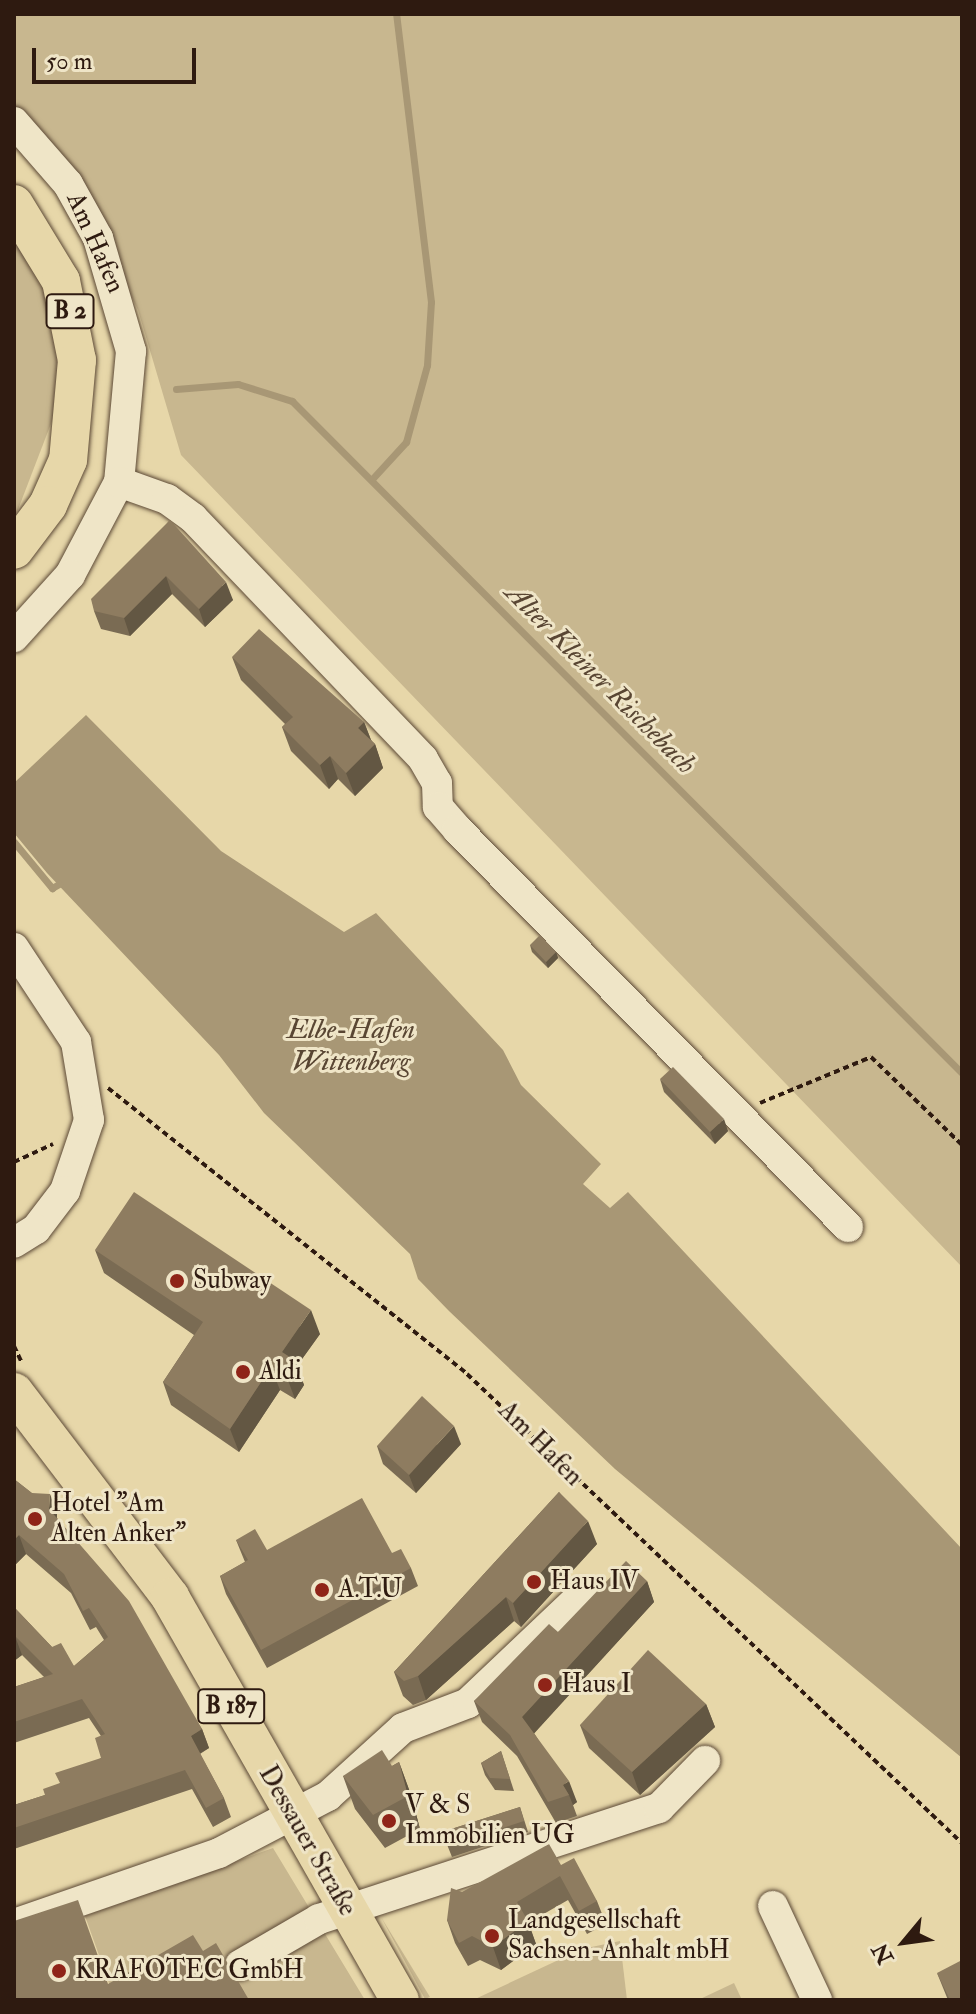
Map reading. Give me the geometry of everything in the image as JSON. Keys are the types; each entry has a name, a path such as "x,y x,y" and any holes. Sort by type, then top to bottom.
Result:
{"main road":[{"name":"B 2","path":"14,204 61,281 77,373 68,460 48,505 14,550"},
{"name":"Dessauer Straße","path":"14,1392 80,1483 170,1597 291,1816 400,2000"}],"lane":[{"name":"Am Hafen","path":"14,122 68,184 120,295 131,396 119,482 70,575 14,637"},
{"path":"119,482 167,499 193,518 423,759 437,783 438,807 457,829 848,1227"},
{"path":"14,948 61,1010 87,1089 82,1153 46,1218 14,1243"},
{"path":"14,1924 219,1853 328,1796 403,1728 468,1703 583,1594"},
{"path":"240,1965 346,1911 659,1808 705,1761"},
{"path":"773,1906 817,2000"}],"path":[{"path":"736,1113 871,1057 962,1145"},
{"name":"Am Hafen","path":"87,1089 119,1096 467,1374 962,1843"},
{"path":"14,1162 49,1144 82,1153"}],"shaded area":[{"path":"14,14 962,14 962,1267 181,455 138,310 61,154 14,105"},
{"path":"14,231 44,281 61,335 57,408 14,520"},
{"path":"273,1848 365,2000 115,2000 85,1916 65,1923"},
{"path":"381,1917 430,1997 425,1999"},
{"path":"620,1941 627,2000 473,2000 582,1949"},
{"path":"734,1983 742,2000 698,2000"}],"water":[{"name":"Elbe-Hafen Wittenberg","path":"86,715 221,851 344,932 376,913 503,1050 521,1085 601,1164 583,1184 610,1208 628,1192 962,1549 962,1758 615,1469 449,1311 418,1279 410,1254 264,1113 219,1055 47,873 14,833 14,783"}],"building":[{"path":"170,520 226,582 199,609 166,576 124,618 94,611 91,599"},
{"path":"259,629 364,722 358,728 375,744 346,773 330,756 320,765 282,727 293,717 232,657"},
{"path":"540,935 556,952 546,962 530,945"},
{"path":"673,1067 724,1119 710,1132 660,1079"},
{"path":"134,1192 311,1310 282,1352 296,1361 286,1375 271,1367 230,1429 163,1382 203,1322 95,1250"},
{"path":"422,1396 454,1426 409,1475 377,1446"},
{"path":"14,1479 32,1493 50,1494 49,1509 129,1601 202,1729 191,1736 224,1798 206,1808 185,1770 14,1828 14,1805 45,1795 43,1789 60,1783 55,1773 101,1758 95,1738 105,1734 82,1699 14,1722 14,1687 53,1674 14,1637 14,1607 52,1647 61,1643 74,1666 108,1637 89,1608 83,1611 64,1574 19,1535 14,1540"},
{"path":"559,1492 588,1521 513,1603 506,1597 418,1676 404,1681 394,1672"},
{"name":"A.T.U","path":"362,1498 392,1553 401,1549 411,1568 261,1650 220,1576 248,1560 236,1540 255,1529 267,1550"},
{"path":"626,1561 647,1581 522,1717 569,1781 563,1785 569,1795 548,1802 510,1735 474,1701 549,1624 558,1632"},
{"path":"648,1650 706,1704 632,1772 580,1725"},
{"path":"382,1750 392,1766 399,1762 408,1796 373,1815 343,1776"},
{"path":"501,1751 510,1779 490,1778 481,1763"},
{"path":"520,1807 524,1821 448,1846 442,1832"},
{"path":"549,1844 561,1865 574,1858 597,1901 579,1911 560,1876 517,1902 528,1921 493,1947 472,1936 459,1943 447,1920 451,1888 462,1892"},
{"path":"78,1900 108,1984 193,1935 203,1951 216,1943 249,2000 14,2000 14,1921"},
{"path":"962,1960 962,2000 950,2000 937,1973"}],"waterway":[{"path":"373,478 406,442 427,365 431,302 396,14"},
{"name":"Alter Kleiner Rischebach","path":"176,389 238,384 292,401 962,1073"},
{"path":"14,842 52,888 59,884"}],"place":[{"name":"Subway","path":"177,1281"},
{"name":"Aldi","path":"243,1372"},
{"name":"Hotel \"Am Alten Anker\"","path":"35,1519"},
{"name":"Haus IV","path":"534,1582"},
{"name":"A.T.U","path":"322,1590"},
{"name":"Haus I","path":"545,1685"},
{"name":"V & S Immobilien UG","path":"389,1821"},
{"name":"Landgesellschaft Sachsen-Anhalt mbH","path":"492,1936"},
{"name":"KRAFOTEC GmbH","path":"59,1971"}]}
